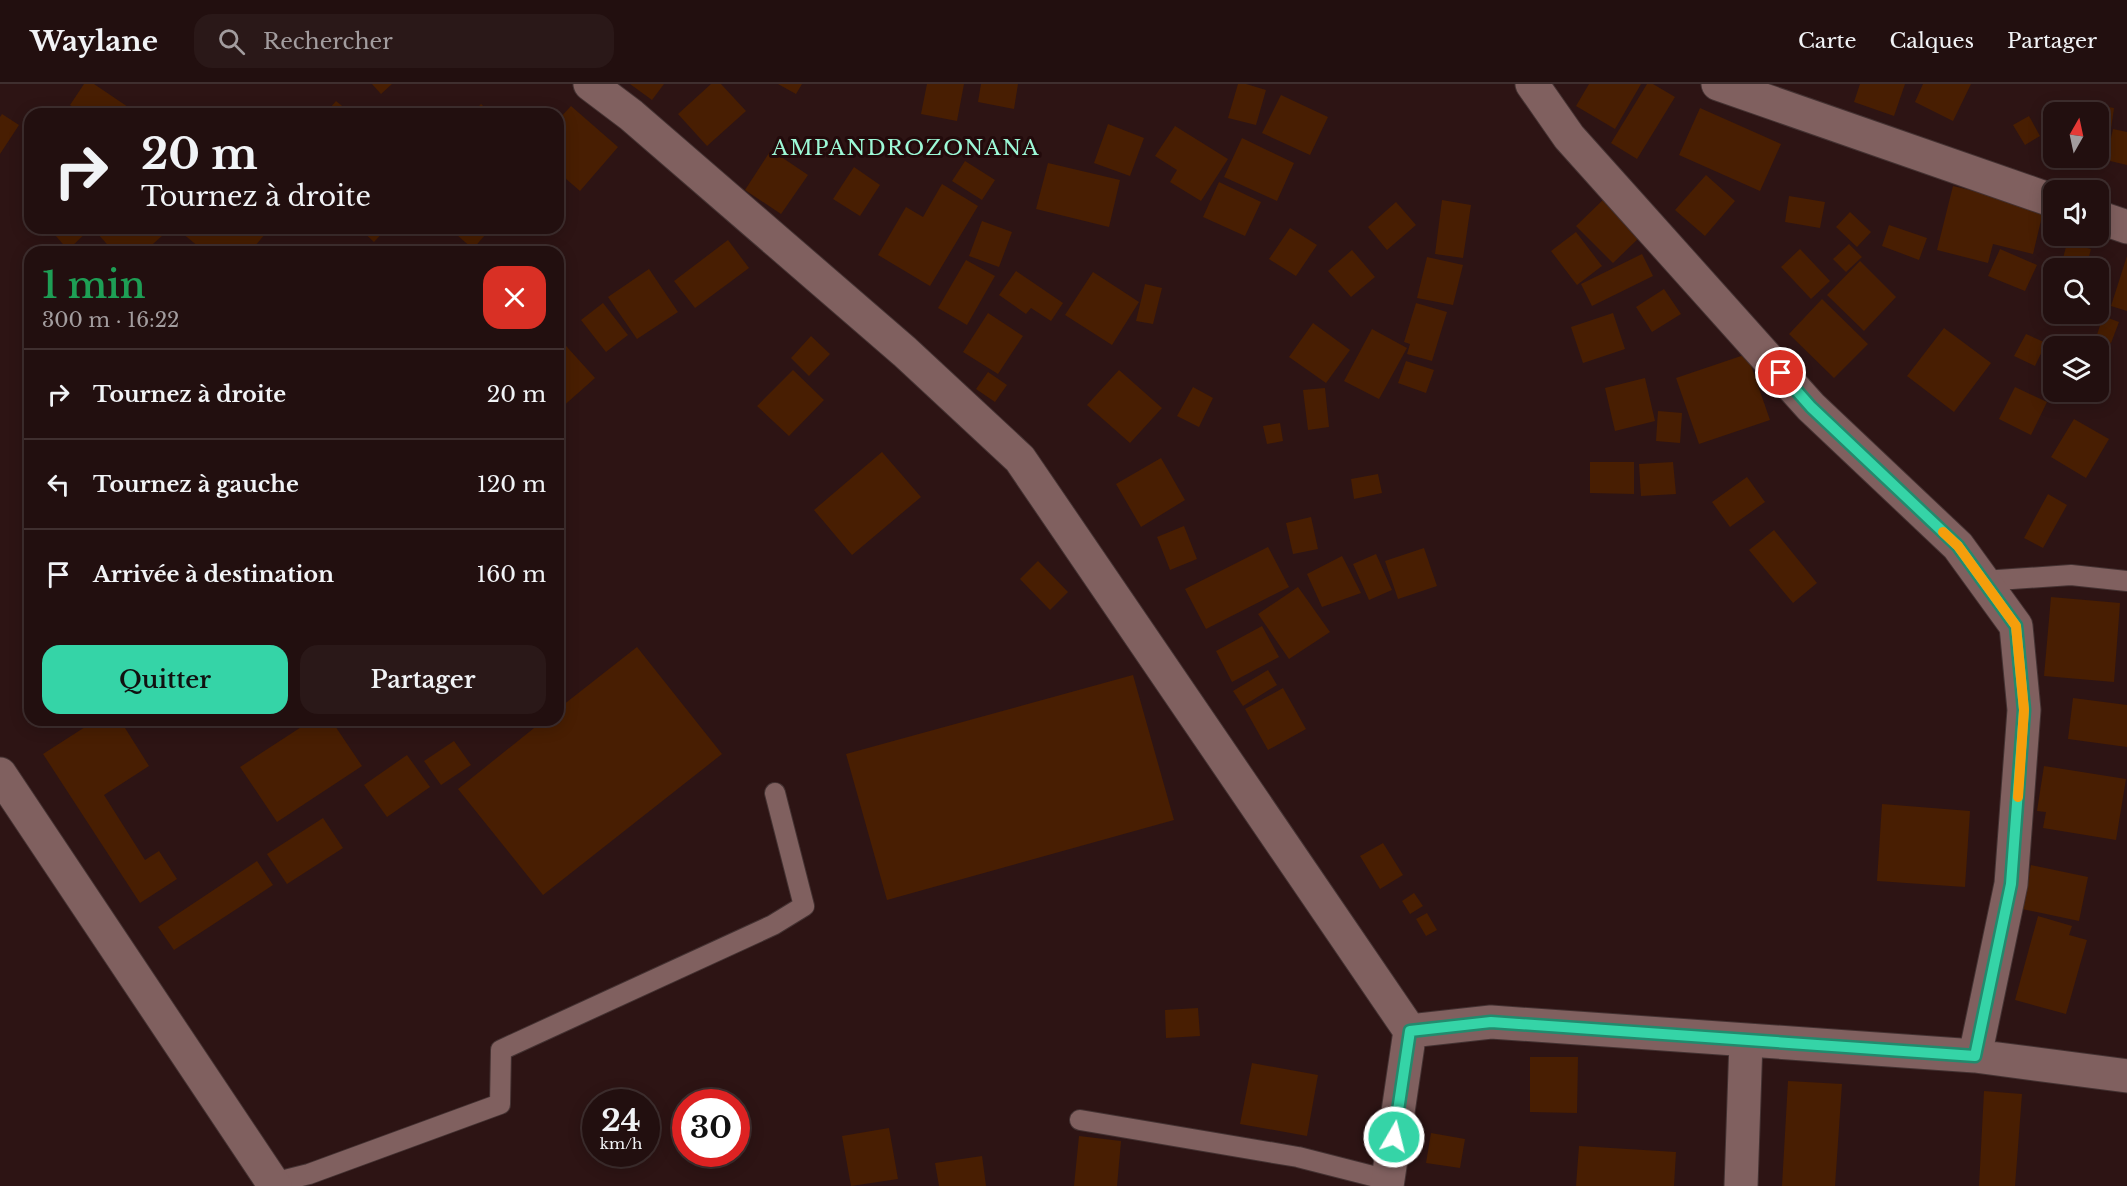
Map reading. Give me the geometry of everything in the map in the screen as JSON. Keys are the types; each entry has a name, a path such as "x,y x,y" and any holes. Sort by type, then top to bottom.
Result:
{"street":[{"path":"590,84 631,115 906,352 1020,459 1216,743 1410,1031 1388,1183"},
{"path":"1532,84 1569,136 1811,407 1958,546 2016,626 2024,710 2011,884 1975,1056"},
{"path":"1718,84 2043,197"},
{"path":"2109,221 2127,227"},
{"path":"0,774 274,1185"},
{"path":"1410,1031 1491,1022 1975,1056 2127,1076"},
{"path":"1741,1186 1746,1041"}],"lane":[{"path":"1983,581 2071,575 2127,581"},
{"path":"274,1185 500,1104 501,1050 773,925 804,906 775,793"},
{"path":"1080,1120 1298,1157 1388,1183"}],"building":[{"path":"84,84 94,84 128,107 74,108 70,105"},
{"path":"372,84 392,84 381,94"},
{"path":"630,84 664,84 652,100"},
{"path":"711,84 721,84 746,111 707,146 678,114"},
{"path":"778,84 802,84 796,94"},
{"path":"927,84 964,84 957,121 921,114"},
{"path":"981,84 1018,84 1014,109 978,102"},
{"path":"1238,84 1266,90 1256,125 1228,118"},
{"path":"1589,84 1641,84 1615,129 1576,106"},
{"path":"1647,84 1653,84 1675,97 1637,159 1611,143"},
{"path":"1860,84 1905,84 1894,116 1854,102"},
{"path":"1923,84 1971,84 1953,121 1915,102"},
{"path":"1281,95 1328,117 1310,155 1262,133"},
{"path":"336,101 345,108 330,108"},
{"path":"571,106 618,147 580,191 564,177 564,114"},
{"path":"2109,107 2114,108 2111,129 2109,129"},
{"path":"1700,108 1781,144 1760,191 1679,155"},
{"path":"2,114 19,125 0,154 0,117"},
{"path":"2029,116 2040,136 2025,145 2013,125"},
{"path":"1108,124 1144,138 1130,176 1094,163"},
{"path":"1175,126 1228,159 1201,201 1170,182 1177,170 1155,156"},
{"path":"2113,129 2127,132 2127,165 2109,161"},
{"path":"1242,138 1294,163 1277,201 1224,177"},
{"path":"771,150 808,175 781,214 745,190"},
{"path":"965,161 995,180 982,200 952,181"},
{"path":"1048,163 1120,180 1109,227 1036,209"},
{"path":"854,167 880,185 860,216 833,199"},
{"path":"1706,175 1735,201 1705,236 1675,210"},
{"path":"1219,182 1261,202 1245,236 1203,217"},
{"path":"942,184 978,206 930,286 878,255 906,207 923,217"},
{"path":"1953,186 2043,208 2033,254 1993,244 1988,263 1937,250"},
{"path":"1789,196 1825,202 1820,228 1785,222"},
{"path":"1606,197 1643,234 1613,263 1576,226"},
{"path":"1442,200 1471,205 1463,258 1435,254"},
{"path":"1396,202 1416,225 1387,250 1368,227"},
{"path":"1850,212 1871,232 1857,247 1836,227"},
{"path":"982,221 1012,232 999,267 969,256"},
{"path":"1889,225 1927,238 1919,260 1882,246"},
{"path":"1290,228 1317,245 1296,276 1269,259"},
{"path":"1576,232 1602,266 1577,285 1551,251"},
{"path":"54,234 85,234 72,246 65,246"},
{"path":"98,234 163,235 151,246 109,246"},
{"path":"183,234 265,234 255,246 198,246"},
{"path":"365,234 381,234 374,242"},
{"path":"456,234 486,234 476,246 470,246"},
{"path":"728,240 749,268 695,308 674,281"},
{"path":"1849,244 1862,257 1846,272 1833,259"},
{"path":"2066,246 2091,249 2089,258 2063,258"},
{"path":"1800,249 1830,281 1811,299 1781,267"},
{"path":"2000,249 2037,265 2025,291 1988,276"},
{"path":"1352,250 1375,277 1351,297 1328,271"},
{"path":"1642,254 1653,276 1592,306 1581,284"},
{"path":"2127,256 2127,311 2111,306"},
{"path":"1427,257 1463,265 1453,305 1417,298"},
{"path":"966,260 995,276 967,325 938,308"},
{"path":"1860,261 1896,297 1864,331 1827,295"},
{"path":"649,269 678,312 637,339 608,297"},
{"path":"1016,271 1063,303 1051,321 1031,308 1026,314 999,295"},
{"path":"1093,272 1139,302 1112,345 1065,315"},
{"path":"1145,284 1162,288 1153,324 1136,321"},
{"path":"1664,289 1681,314 1652,332 1636,307"},
{"path":"1822,299 1868,344 1834,378 1789,334"},
{"path":"603,303 628,335 606,352 581,320"},
{"path":"1416,303 1447,312 1432,361 1407,354 1410,344 1404,342"},
{"path":"988,313 1023,336 998,374 963,352"},
{"path":"1613,313 1625,349 1583,363 1571,327"},
{"path":"2109,318 2119,322 2111,343 2109,336 2097,336 2100,324 2109,324"},
{"path":"1313,323 1350,350 1326,383 1289,357"},
{"path":"1944,328 1991,363 1954,412 1907,376"},
{"path":"1372,329 1407,348 1379,399 1344,381"},
{"path":"2026,334 2043,342 2043,349 2035,366 2014,356"},
{"path":"811,336 830,354 809,376 791,358"},
{"path":"564,344 595,378 564,405"},
{"path":"1747,354 1770,420 1699,444 1676,378"},
{"path":"1406,361 1434,370 1426,393 1398,383"},
{"path":"793,370 824,400 789,436 757,406"},
{"path":"1119,370 1162,408 1130,443 1087,405"},
{"path":"988,372 1007,385 995,402 976,389"},
{"path":"1645,378 1655,421 1615,431 1605,388"},
{"path":"1193,387 1213,398 1199,427 1177,416"},
{"path":"2015,387 2047,402 2031,435 1999,419"},
{"path":"1325,388 1329,427 1308,430 1303,390"},
{"path":"1658,411 1682,413 1680,443 1656,441"},
{"path":"2074,419 2109,439 2086,478 2051,457"},
{"path":"1280,423 1283,441 1267,444 1263,426"},
{"path":"882,452 921,497 852,555 814,510"},
{"path":"1161,458 1185,500 1141,527 1116,484"},
{"path":"1590,462 1634,462 1634,494 1590,493"},
{"path":"1673,462 1676,494 1641,496 1639,464"},
{"path":"1378,474 1382,493 1354,499 1351,479"},
{"path":"1747,477 1765,502 1730,527 1712,502"},
{"path":"2048,494 2067,505 2043,548 2024,538"},
{"path":"1311,517 1318,549 1293,554 1286,523"},
{"path":"1184,526 1197,559 1170,570 1157,537"},
{"path":"1774,530 1817,583 1793,603 1749,550"},
{"path":"1268,547 1289,587 1206,629 1185,589"},
{"path":"1424,548 1437,586 1398,599 1385,561"},
{"path":"1376,554 1392,590 1369,600 1353,564"},
{"path":"1342,556 1361,593 1322,607 1307,574"},
{"path":"1038,561 1068,592 1050,610 1020,579"},
{"path":"1298,587 1330,632 1289,659 1258,614"},
{"path":"2051,597 2120,603 2114,682 2044,676"},
{"path":"1262,626 1279,657 1232,682 1216,651"},
{"path":"637,647 722,754 543,895 458,789 537,726 564,726 564,704"},
{"path":"1268,670 1277,685 1243,706 1233,691"},
{"path":"1133,675 1174,820 887,900 846,754"},
{"path":"1283,688 1306,729 1268,750 1245,709"},
{"path":"2073,698 2127,705 2127,747 2068,739"},
{"path":"87,726 124,726 149,766 104,795 145,860 159,851 177,879 140,903 43,754"},
{"path":"303,726 335,726 362,766 277,822 240,767"},
{"path":"454,741 471,765 441,785 424,761"},
{"path":"407,755 430,787 387,817 364,785"},
{"path":"2044,766 2126,779 2116,840 2043,828 2046,812 2037,811"},
{"path":"1882,804 1970,811 1965,887 1877,881"},
{"path":"323,818 343,848 287,884 267,854"},
{"path":"1383,843 1403,875 1380,889 1360,856"},
{"path":"257,861 273,885 174,950 158,927"},
{"path":"2031,865 2088,877 2079,921 2022,909"},
{"path":"1414,893 1423,906 1410,914 1402,901"},
{"path":"1427,913 1437,930 1426,936 1416,919"},
{"path":"2038,916 2072,926 2069,935 2087,940 2066,1014 2015,1000"},
{"path":"1198,1008 1200,1036 1166,1038 1165,1010"},
{"path":"1530,1057 1578,1057 1577,1113 1530,1112"},
{"path":"1252,1063 1318,1075 1307,1136 1240,1124"},
{"path":"1788,1081 1842,1084 1835,1186 1782,1186"},
{"path":"1984,1091 2022,1094 2015,1186 1979,1186"},
{"path":"889,1128 898,1179 851,1186 842,1136"},
{"path":"1431,1133 1465,1139 1460,1168 1426,1163"},
{"path":"1079,1136 1121,1141 1117,1186 1074,1186"},
{"path":"1579,1146 1676,1152 1674,1186 1576,1186"},
{"path":"982,1156 986,1186 939,1186 935,1163"}],"slow traffic":[{"path":"1943,532 1958,546 2016,626 2024,710 2018,797"}],"district":[{"name":"AMPANDROZONANA","path":"906,148"}],"route":[{"path":"1394,1137 1410,1031 1491,1022 1975,1056 2011,884 2024,710 2016,626 1958,546 1811,407 1781,373"}]}
